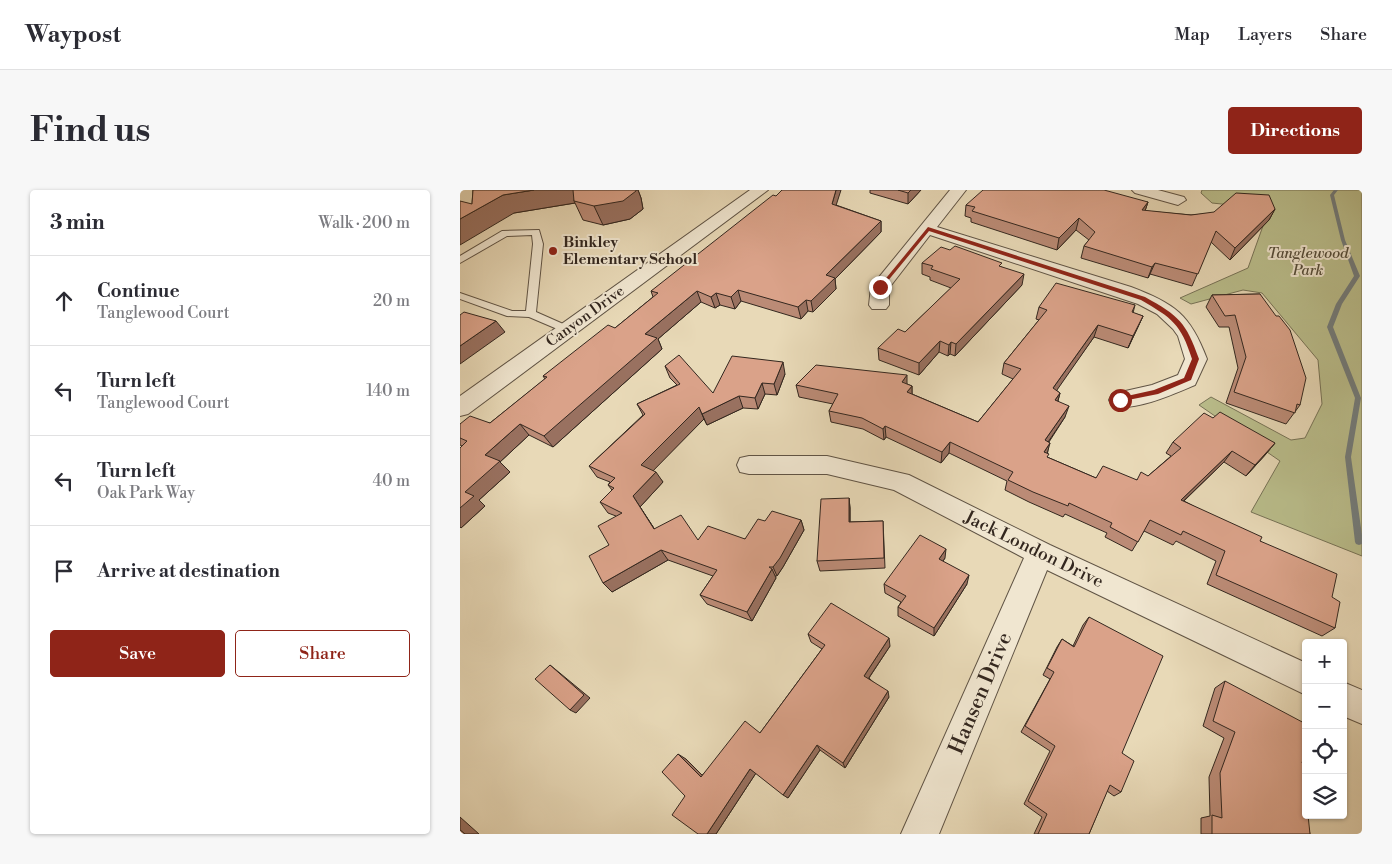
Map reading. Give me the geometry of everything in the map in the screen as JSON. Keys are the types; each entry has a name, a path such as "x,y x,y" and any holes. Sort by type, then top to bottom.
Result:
{"street":[{"name":"Canyon Drive","path":"460,408 566,329 760,190"},
{"path":"879,305 880,287 958,190"},
{"path":"1140,190 1178,200"},
{"path":"928,229 1143,298 1169,313 1187,334 1196,359 1187,380 1156,392 1120,400"},
{"name":"Jack London Drive","path":"749,465 827,465 900,482 1040,553 1302,677"},
{"name":"Hansen Drive","path":"920,834 1040,553"},
{"path":"1347,700 1362,708"}],"lane":[{"path":"460,260 505,232 536,232 538,244 531,314"},
{"path":"460,296 511,314 531,314 566,329"}],"green space":[{"name":"Tanglewood Park","path":"1202,190 1362,190 1362,556 1251,512 1280,461 1199,405 1211,397 1291,440 1305,438 1322,404 1318,360 1262,293 1243,290 1191,304 1180,298 1248,268 1269,209 1212,203 1201,193"}],"building":[{"path":"473,190 534,190 503,195 460,219 460,201 472,204"},
{"path":"573,190 636,191 623,201 594,206 574,201"},
{"path":"782,190 836,190 832,204 881,221 826,275 835,278 811,301 806,300 798,307 738,290 731,297 716,293 711,297 697,291 645,334 657,338 544,436 520,424 485,455 500,461 465,492 474,496 460,508 460,448 467,441 460,438 460,424 470,416 490,423 547,377 543,376 608,325 615,328 658,293 651,291 773,195 776,196"},
{"path":"898,190 911,190 908,193"},
{"path":"983,190 1104,190 1148,202 1142,210 1191,215 1214,212 1236,193 1269,195 1275,209 1235,248 1216,231 1198,274 1155,263 1152,267 1084,246 1095,232 1079,218 1059,238 972,211 975,207 966,205"},
{"path":"955,246 1002,263 999,266 1024,274 956,344 951,342 949,345 940,341 919,363 878,348 898,329 905,332 960,279 931,269 933,266 922,263 941,247 950,250"},
{"path":"1056,283 1135,305 1132,312 1143,316 1133,336 1098,325 1053,388 1060,393 1055,400 1069,406 1045,440 1050,443 1044,452 1049,454 1047,457 1096,478 1103,466 1137,480 1141,472 1148,476 1181,448 1173,442 1204,413 1213,418 1220,412 1275,443 1255,465 1232,451 1181,500 1262,537 1260,541 1337,574 1332,597 1340,602 1335,628 1216,575 1225,551 1183,531 1181,535 1150,520 1138,542 1110,527 1112,523 1069,503 1068,506 1008,480 1013,472 950,442 942,452 885,426 883,429 862,418 829,411 838,394 796,385 816,365 907,375 902,382 912,386 907,392 978,422 1021,369 1004,363 1047,310 1039,307"},
{"path":"1260,294 1276,316 1279,316 1290,330 1306,378 1300,405 1297,404 1295,413 1234,392 1246,357 1235,315 1225,316 1212,295"},
{"path":"464,312 496,321 460,346 460,315"},
{"path":"679,355 713,393 732,356 783,362 774,384 762,383 755,398 739,396 702,414 699,407 641,465 656,472 633,496 654,529 681,515 698,540 708,526 745,539 758,519 765,521 772,511 801,520 780,558 773,567 769,567 772,569 747,612 700,595 717,570 661,550 603,583 589,556 609,545 598,526 622,513 600,502 614,488 608,485 615,478 589,466 645,414 637,404 680,384 665,366"},
{"path":"849,498 849,522 883,521 884,558 817,561 821,499"},
{"path":"920,535 946,549 939,559 969,575 934,628 898,607 906,596 884,584"},
{"path":"831,603 889,638 864,676 888,691 843,763 817,745 783,795 750,769 707,834 698,834 672,815 685,796 662,772 678,754 701,777 745,721 760,733 825,645 808,634"},
{"path":"1089,617 1163,656 1122,753 1134,761 1121,792 1110,785 1089,834 1038,834 1047,814 1028,801 1055,746 1025,726 1054,672 1047,668 1062,639 1074,647"},
{"path":"550,665 584,695 570,710 535,679"},
{"path":"1225,681 1302,722 1302,819 1308,819 1310,834 1212,834 1212,815 1222,818 1220,773 1235,732 1213,721"}],"waterway":[{"path":"1336,190 1332,195 1343,240 1357,276 1339,304 1330,327 1358,398 1348,457 1359,542"}],"place":[{"name":"Binkley Elementary School","path":"553,251"}],"route":[{"path":"880,287 928,229 1143,298 1169,313 1187,334 1196,359 1187,380 1156,392 1120,400"}]}
